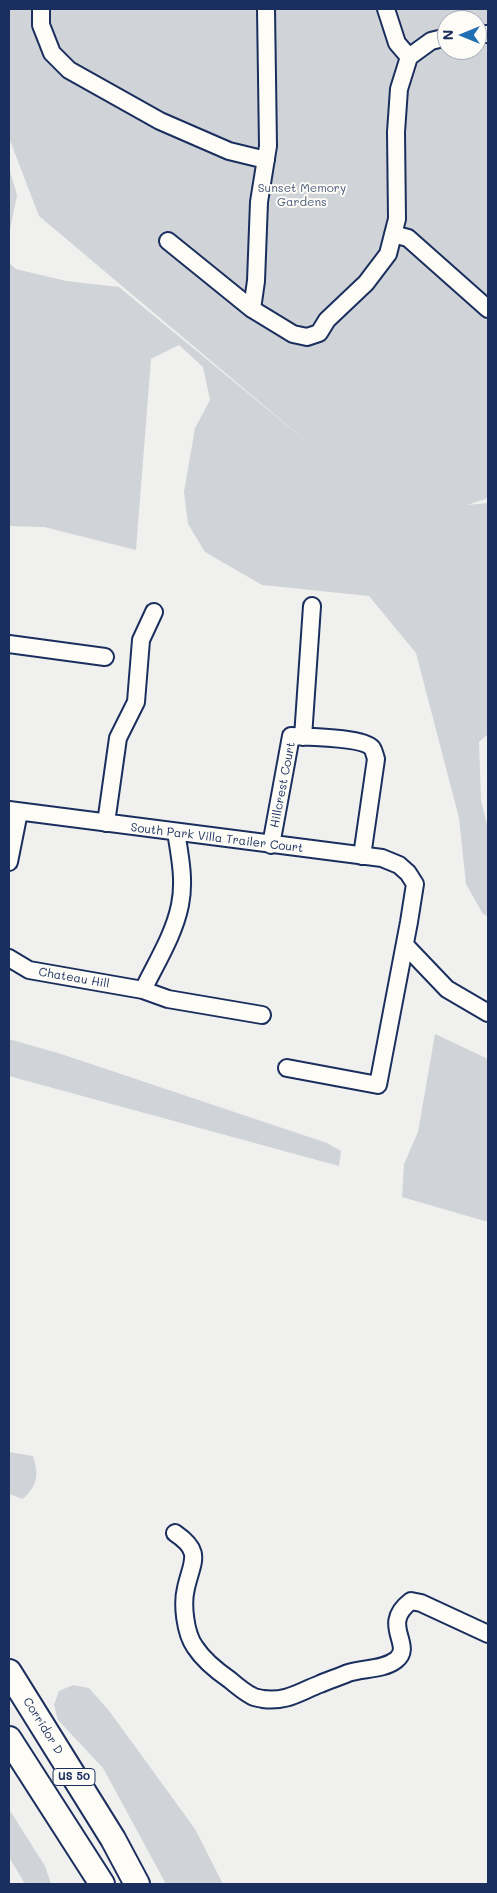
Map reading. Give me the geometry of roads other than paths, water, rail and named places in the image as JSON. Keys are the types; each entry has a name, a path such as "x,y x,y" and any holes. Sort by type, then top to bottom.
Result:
{"highway":[{"name":"Corridor D","path":"9,1672 112,1839 137,1884"},
{"name":"US 50","path":"9,1739 102,1884"}],"street":[{"path":"41,9 41,25 52,53 69,70 160,122 229,151 266,160"},
{"path":"252,308 256,281 259,202 268,146 266,9"},
{"path":"386,9 397,43 409,57"},
{"path":"168,241 252,308 293,334 307,337 319,333 327,320 366,283 388,254 397,219 396,132 399,89 409,57 437,40"},
{"path":"393,234 408,238 488,309"},
{"path":"303,737 312,606"},
{"path":"106,823 118,738 136,702 141,640 154,612"},
{"path":"9,644 105,656"},
{"name":"Hillcrest Court","path":"271,845 291,736 343,739 368,745 373,749 376,759 362,856"},
{"path":"9,862 14,811"},
{"name":"South Park Villa Trailer Court","path":"14,811 382,858 398,865 408,873 415,884 405,945"},
{"path":"143,990 170,936 180,906 182,876 176,832"},
{"path":"405,945 447,989 488,1013"},
{"path":"287,1068 378,1086 405,945"},
{"name":"Chateau Hill","path":"9,958 29,970 143,990 168,999 262,1015"},
{"path":"175,1533 186,1541 193,1553 194,1562 185,1590 186,1625 194,1646 210,1666 253,1697 271,1700 291,1698 319,1684 356,1670 385,1665 397,1660 402,1647 397,1627 397,1616 401,1608 411,1600 488,1634"}],"park label":[{"name":"Sunset Memory Gardens","path":"302,195"}]}
